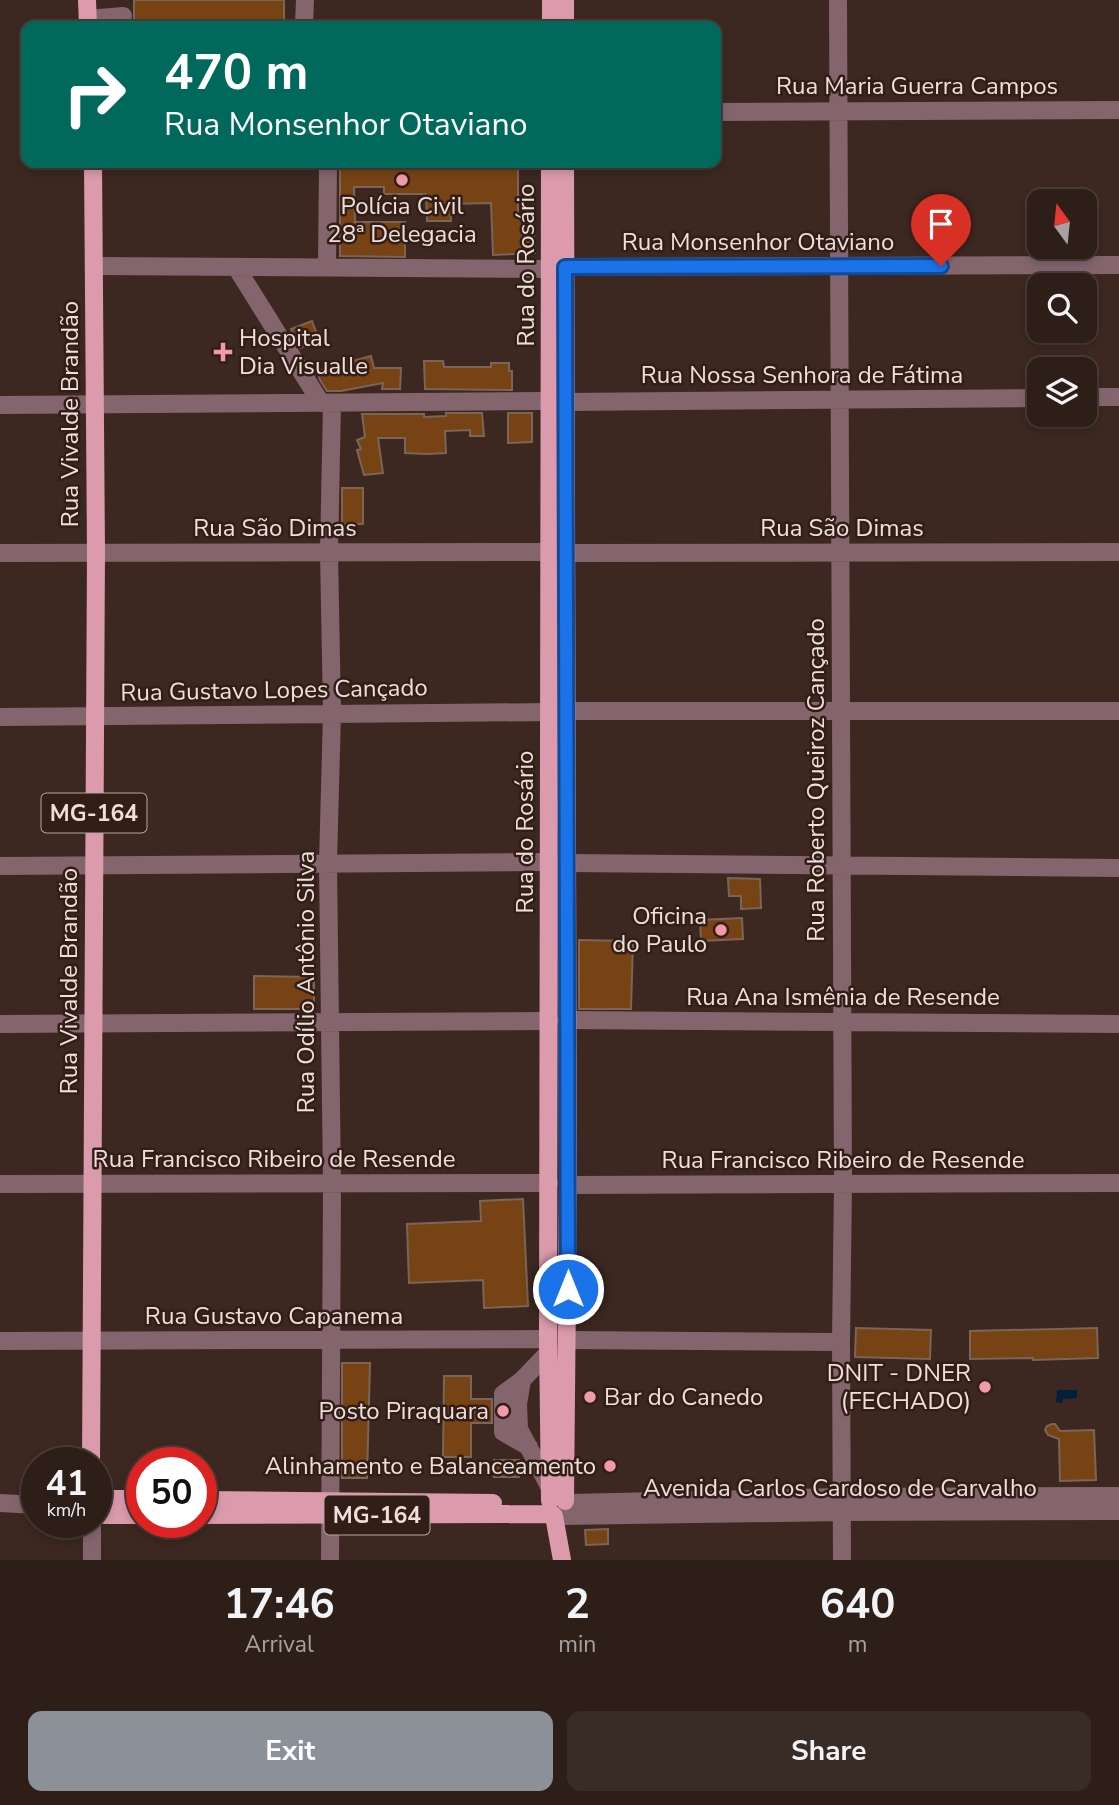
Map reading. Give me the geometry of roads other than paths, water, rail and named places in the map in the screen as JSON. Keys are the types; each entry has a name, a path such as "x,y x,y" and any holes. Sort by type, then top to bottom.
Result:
{"main road":[{"path":"551,0 551,21"},
{"path":"565,0 565,21"},
{"name":"Rua Vivalde Brandão","path":"91,1447 96,553 93,168"},
{"name":"Rua do Rosário","path":"551,168 558,268 558,862 549,1021 548,1346 556,1506"},
{"name":"Rua do Rosário","path":"558,268 565,168"},
{"name":"Rua do Rosário","path":"556,1506 567,1340 568,1185 567,1020 558,862"},
{"path":"556,1506 562,1560"},
{"name":"Avenida Carlos Cardoso de Carvalho","path":"217,1507 556,1506"}],"street":[{"path":"304,0 304,21"},
{"name":"Rua Roberto Queiroz Cançado","path":"838,0 842,1560"},
{"path":"87,10 122,14"},
{"name":"Rua Maria Guerra Campos","path":"721,112 1119,110"},
{"path":"327,267 328,168"},
{"name":"Rua Monsenhor Otaviano","path":"93,266 558,268 1119,265"},
{"path":"236,267 326,403"},
{"path":"1097,397 1119,397"},
{"name":"Rua Nossa Senhora de Fátima","path":"0,405 1027,398"},
{"name":"Rua Odílio Antônio Silva","path":"326,403 332,713 328,863 333,1340 330,1560"},
{"name":"Rua São Dimas","path":"0,553 1119,552"},
{"name":"Rua Gustavo Lopes Cançado","path":"0,717 558,711 1119,711"},
{"path":"0,866 558,862 1119,868"},
{"name":"Rua Ana Ismênia de Resende","path":"567,1020 1119,1024"},
{"path":"0,1024 549,1021"},
{"name":"Rua Francisco Ribeiro de Resende","path":"0,1184 549,1183"},
{"name":"Rua Francisco Ribeiro de Resende","path":"568,1185 1119,1183"},
{"name":"Rua Gustavo Capanema","path":"0,1341 333,1340 548,1346"},
{"path":"567,1340 841,1342"},
{"path":"548,1346 522,1380 518,1404 519,1429 556,1506"},
{"name":"Avenida Carlos Cardoso de Carvalho","path":"556,1506 842,1504 1119,1496"},
{"path":"0,1503 21,1504"},
{"name":"Avenida Carlos Cardoso de Carvalho","path":"842,1504 1119,1511"},
{"path":"92,1538 92,1560"}],"water":[{"path":"1057,1390 1077,1390 1077,1398 1063,1399 1062,1403 1056,1402"}],"place":[{"name":"Polícia Civil 28ª Delegacia","path":"402,180"},
{"name":"Hospital Dia Visualle","path":"223,352"},
{"name":"Oficina do Paulo","path":"721,930"},
{"name":"DNIT - DNER (FECHADO)","path":"985,1387"},
{"name":"Bar do Canedo","path":"590,1397"},
{"name":"Posto Piraquara","path":"503,1411"},
{"name":"Alinhamento e Balanceamento","path":"610,1466"}]}
